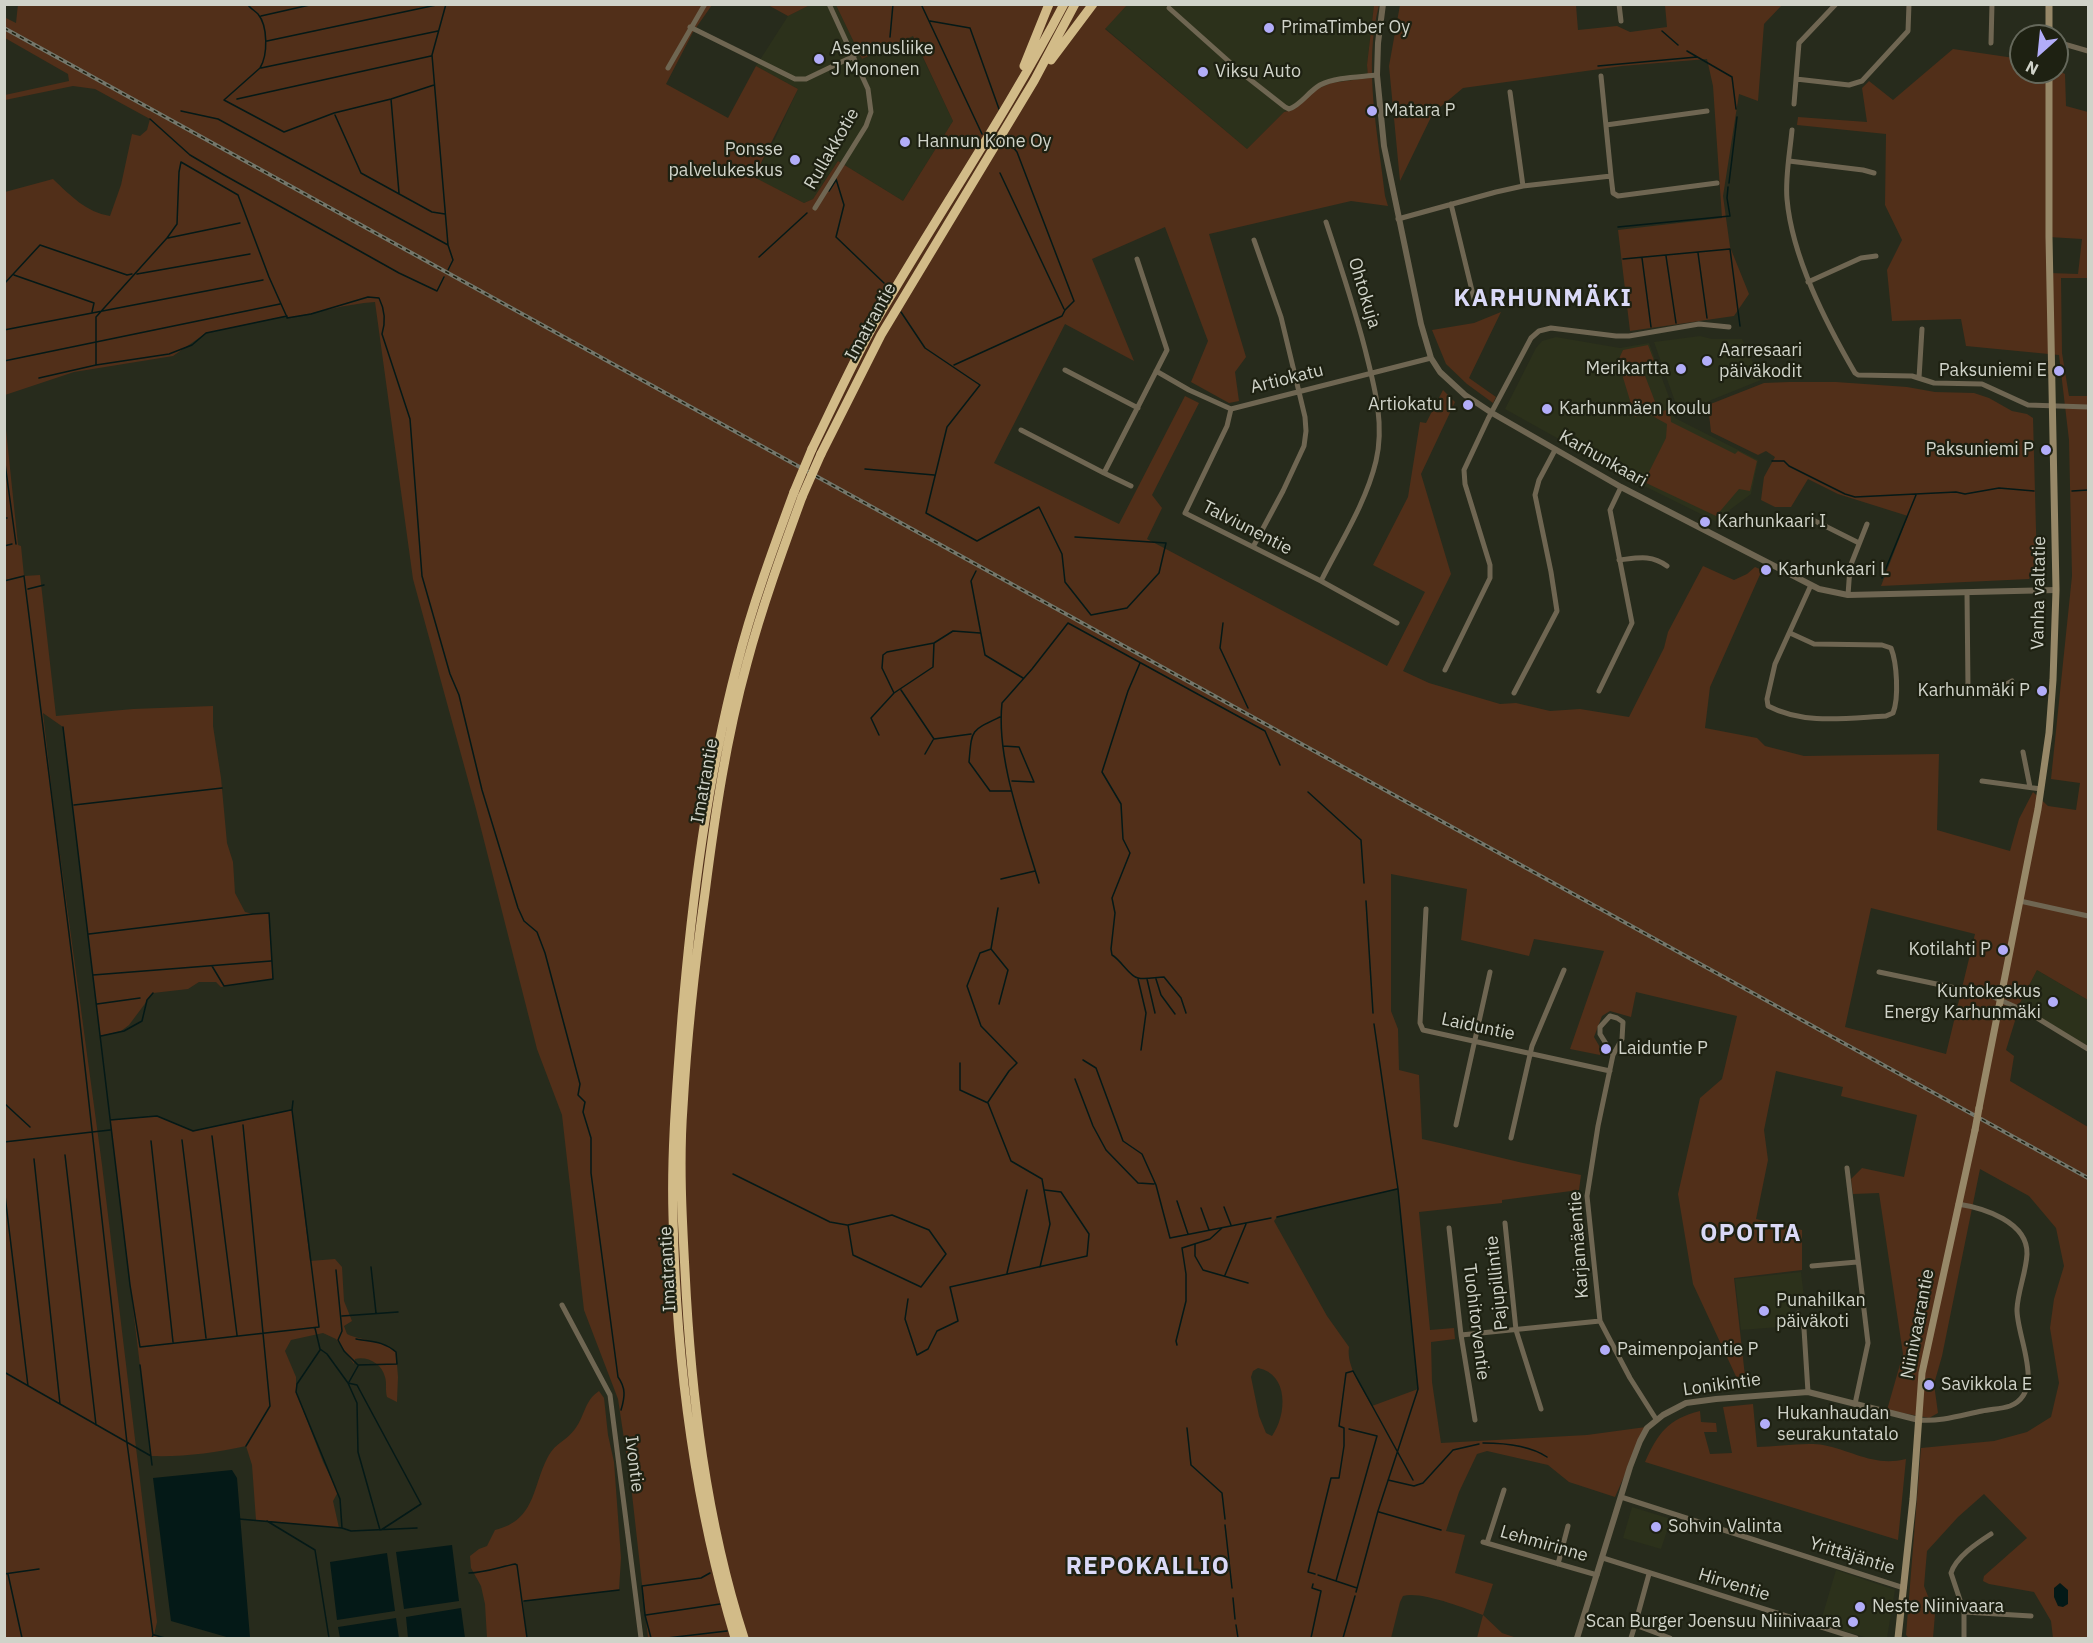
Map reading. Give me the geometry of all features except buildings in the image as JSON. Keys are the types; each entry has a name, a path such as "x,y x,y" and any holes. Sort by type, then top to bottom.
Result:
{"highway":[{"path":"1009,102 1048,4"},
{"name":"Imatrantie","path":"735,1638 711,1546 686,1412 672,1216 675,1109 689,938 706,806 740,652 769,558 817,451 843,384 873,328 1009,102 1064,4"},
{"name":"Imatrantie","path":"817,451 887,326 1034,81 1075,4"},
{"path":"1034,81 1093,4"},
{"name":"Imatrantie","path":"744,1638 719,1544 696,1412 687,1315 682,1216 682,1110 698,939 723,763 746,665 798,495"}],"main road":[{"path":"2049,4 2049,24"},
{"name":"Vanha valtatie","path":"1968,1161 2041,789 2053,680 2056,590 2049,237 2049,84"},
{"name":"Niinivaarantie","path":"1898,1638 1922,1373 1968,1161"}],"street":[{"path":"669,68 705,4"},
{"name":"Rullakkotie","path":"815,208 866,126 871,112 868,89 829,4"},
{"name":"Karhunkaari","path":"1383,4 1377,75 1384,146 1419,314 1431,358 1446,379 1492,413 1555,450 1621,487 1811,585 1848,595 2056,590"},
{"path":"1619,4 1621,21"},
{"path":"1794,104 1799,44 1836,4"},
{"path":"1796,79 1849,85 1862,81 1908,31 1909,4"},
{"path":"1991,43 1992,4"},
{"path":"1169,8 1243,74 1289,109 1298,104 1312,90 1329,81 1377,75"},
{"path":"690,27 795,80 806,79 854,56"},
{"path":"2069,45 2088,51"},
{"path":"1601,76 1613,193 1618,196 1717,183"},
{"path":"1510,92 1523,186"},
{"path":"1606,125 1707,111"},
{"path":"1791,130 1787,196 1789,214 1808,282 1855,373 1919,378 1934,383 1982,384 2028,405 2088,407"},
{"path":"1789,161 1874,173"},
{"path":"1398,219 1523,186 1611,176"},
{"path":"1451,204 1474,303"},
{"name":"Ohtokuja","path":"1320,581 1371,480 1377,459 1379,415 1352,299 1326,222"},
{"path":"1253,547 1304,446 1306,431 1305,417 1281,317 1254,240"},
{"path":"1808,282 1861,258 1876,256"},
{"path":"1104,473 1167,350 1137,259"},
{"path":"1445,670 1490,578 1490,565 1465,484 1464,470 1527,344 1535,334 1556,328 1629,336 1699,324 1729,327"},
{"path":"1919,378 1922,329"},
{"name":"Artiokatu","path":"1156,371 1189,390 1231,409 1431,358"},
{"path":"1065,370 1138,408"},
{"name":"Talviunentie","path":"1231,409 1227,426 1185,513 1320,581 1397,623"},
{"path":"1021,430 1131,486"},
{"path":"1514,693 1557,611 1535,495 1539,480 1555,450"},
{"path":"1599,691 1632,623 1610,510 1621,487"},
{"path":"1809,518 1859,543"},
{"path":"1848,595 1848,574 1867,524"},
{"path":"1619,560 1648,557 1657,559 1666,566"},
{"path":"1790,633 1815,644 1882,645 1891,648 1894,656 1895,682 1893,713 1886,716 1815,718 1780,713 1768,706 1767,699 1773,671 1811,585"},
{"path":"1967,593 1968,688 1971,695 1982,696 2012,681"},
{"path":"2023,752 2030,787"},
{"path":"1982,781 2041,789"},
{"path":"2020,901 2088,916"},
{"name":"Laiduntie","path":"1426,909 1420,1023 1423,1030 1610,1071"},
{"path":"1511,1138 1530,1054 1563,970"},
{"path":"1456,1125 1490,972"},
{"path":"1879,972 2000,999 2029,1013 2088,1049"},
{"name":"Karjamäentie","path":"1613,1055 1600,1034 1600,1027 1610,1016 1623,1022 1622,1039 1613,1055 1598,1126 1587,1196 1600,1322 1629,1378 1656,1419"},
{"path":"1847,1168 1868,1343 1855,1404"},
{"path":"1919,1420 1934,1420 2009,1406 2025,1394 2028,1384 2017,1309 2026,1263 2027,1251 2024,1242 2017,1230 1999,1217 1984,1210 1958,1204"},
{"name":"Pajupillintie","path":"1505,1222 1515,1329 1540,1409"},
{"name":"Tuohitorventie","path":"1449,1228 1461,1335 1475,1420"},
{"path":"1812,1266 1857,1262"},
{"name":"Ivontie","path":"562,1305 610,1395 641,1638"},
{"path":"1798,1313 1804,1329 1808,1392"},
{"path":"1461,1335 1600,1322"},
{"name":"Lonikintie","path":"1577,1638 1640,1441 1656,1419 1673,1408 1686,1403 1808,1392 1919,1420"},
{"name":"Lehmirinne","path":"1504,1490 1485,1542 1597,1575"},
{"name":"Yrittäjäntie","path":"1621,1497 1904,1588"},
{"path":"1558,1564 1568,1526"},
{"path":"1964,1638 1964,1612 1951,1573 1953,1567 1968,1551 1991,1534"},
{"name":"Hirventie","path":"1603,1558 1856,1638"},
{"path":"1631,1638 1649,1574"},
{"path":"1964,1612 2031,1616"},
{"path":"1635,1625 1670,1638"}],"shaded area":[{"path":"18,4 712,5 693,32 666,84 728,118 756,66 798,89 754,177 804,203 813,199 838,161 903,201 953,121 913,36 862,59 836,5 1127,5 1105,29 1247,149 1284,112 1293,110 1315,90 1331,83 1368,78 1367,65 1374,5 1379,5 1372,52 1373,100 1388,206 1351,201 1209,234 1246,357 1235,372 1239,401 1229,403 1191,382 1208,341 1165,227 1092,259 1134,361 1065,324 994,463 1119,524 1185,396 1199,403 1152,495 1162,508 1147,539 1387,666 1425,592 1373,565 1408,497 1420,422 1426,423 1443,390 1455,402 1421,474 1451,574 1403,671 1429,683 1500,704 1516,703 1550,711 1580,709 1629,717 1664,648 1668,632 1703,566 1734,580 1755,567 1762,570 1710,687 1705,728 1757,738 1765,746 1804,756 1939,754 1937,830 2010,851 2019,819 2033,792 2048,806 2076,810 2080,783 2051,779 2072,576 2069,440 2059,355 1966,346 1961,319 1892,321 1887,270 1902,240 1885,205 1886,134 1797,125 1798,117 1867,122 1862,88 1869,81 1893,100 1953,49 2009,57 2009,84 2065,84 2066,106 2088,112 2088,278 2061,278 2062,353 2069,396 2088,396 2088,1000 2037,970 2019,1005 2017,1004 2014,1009 2018,1011 2006,1050 2014,1056 2010,1081 2088,1127 2088,1638 2053,1638 2051,1621 2034,1592 1983,1581 1984,1576 2027,1538 1984,1494 1958,1517 1927,1551 1924,1586 1935,1614 1933,1638 1909,1638 1906,1635 1921,1448 1994,1441 2027,1432 2051,1417 2059,1383 2050,1328 2054,1299 2064,1266 2056,1228 2029,1196 1980,1169 1942,1356 1934,1384 1938,1413 1929,1418 1887,1410 1903,1354 1879,1193 1853,1194 1851,1179 1862,1168 1904,1177 1917,1115 1841,1096 1843,1087 1776,1071 1764,1130 1768,1160 1756,1219 1802,1230 1802,1270 1734,1278 1746,1385 1740,1385 1693,1284 1678,1194 1700,1098 1722,1079 1737,1016 1636,992 1631,1017 1610,1011 1602,1016 1594,1037 1601,1049 1600,1055 1570,1049 1604,951 1534,939 1529,956 1461,940 1467,889 1391,874 1391,1011 1398,1029 1399,1070 1419,1075 1422,1139 1581,1175 1579,1190 1502,1200 1502,1203 1419,1212 1430,1330 1454,1328 1455,1339 1431,1342 1432,1382 1441,1443 1587,1435 1646,1427 1615,1497 1569,1482 1548,1465 1487,1451 1477,1454 1459,1492 1446,1531 1465,1535 1455,1573 1493,1584 1483,1615 1431,1598 1403,1596 1391,1638 648,1638 631,1485 618,1399 584,1310 562,1115 537,1049 476,809 413,579 375,302 287,318 286,316 206,333 173,356 74,372 5,395 5,192 53,179 86,207 110,216 121,185 132,134 140,136 147,130 150,119 95,89 73,86 5,100 5,95 69,81 68,74 5,38 4,17 16,23","holes":["2049,237 2082,239 2078,274 2050,273","1871,908 1975,934 1946,1054 1845,1027","1398,1189 1418,1389 1372,1406 1353,1370 1349,1347 1327,1316 1274,1221 1277,1217","1258,1368 1275,1378 1282,1396 1280,1417 1272,1436 1266,1433 1259,1416 1251,1377 1253,1371"]},
{"path":"768,5 810,5 788,16"},
{"path":"810,5 836,5 862,59 912,35 953,121 903,201 838,161 813,199 804,203 753,177 773,143 798,89 756,66 788,16"},
{"path":"1127,5 1374,5 1367,65 1368,78 1315,90 1293,110 1284,112 1247,149 1105,28"},
{"path":"1400,5 1576,5 1578,30 1617,26 1630,32 1667,27 1665,5 1782,5 1764,24 1758,101 1739,94 1723,196 1730,247 1749,294 1734,316 1630,331 1618,230 1722,218 1713,86 1707,59 1622,66 1463,88 1433,113 1400,181 1389,66"},
{"path":"1501,312 1469,378 1496,397 1493,403 1467,384 1446,364 1432,330 1474,323"},
{"name":"Aarresaari päiväkodit","path":"1700,336 1712,339 1742,339 1761,380 1679,413 1654,342"},
{"path":"1556,337 1620,348 1649,343 1675,418 1758,460 1751,494 1715,521 1634,481 1505,409 1536,348 1542,341"},
{"path":"1648,345 1655,363 1642,368 1659,412 1670,409 1671,422 1735,454 1738,451 1757,461 1750,491 1739,489 1716,516 1644,482 1666,438 1667,424 1647,413 1635,417 1618,361 1623,350"},
{"path":"1836,382 1907,387 1935,392 1974,393 2033,418 2037,567 2029,579 1881,586 1908,516 1838,494 1808,479 1791,507 1775,507 1761,500 1764,477 1775,457 1766,451 1758,455 1711,432 1708,405 1764,383"},
{"path":"5,420 18,545 21,546 24,576 40,575 56,716 133,709 213,706 213,726 227,843 233,862 235,893 245,912 269,913 273,979 221,987 216,982 199,982 188,989 153,993 129,1025 121,1031 100,1036 63,727 43,713 102,1165 157,1622 154,1635 165,1638 5,1638"},
{"path":"2037,970 2088,1000 2088,1046 2019,1005"},
{"path":"292,1110 310,1261 335,1259 342,1267 344,1301 352,1321 344,1326 347,1334 384,1345 396,1352 397,1402 387,1397 385,1377 378,1365 360,1358 355,1359 354,1364 336,1339 323,1333 291,1340 285,1351 296,1377 296,1392 323,1462 338,1492 333,1501 339,1528 256,1520 252,1465 246,1446 199,1454 151,1456 110,1120 157,1116 194,1131"},
{"name":"Punahilkan päiväkoti","path":"1801,1272 1804,1297 1789,1299 1792,1326 1741,1330 1735,1279"},
{"path":"599,1391 604,1398 614,1462 621,1558 619,1590 523,1601 527,1638 487,1638 485,1604 481,1586 471,1568 470,1556 487,1546 495,1530 509,1525 526,1510 549,1455 575,1429 590,1399"},
{"path":"1753,1404 1757,1447 1816,1444 1874,1460 1906,1459 1898,1540 1645,1462 1665,1429 1680,1418 1700,1411 1701,1422 1716,1423 1717,1432 1704,1432 1710,1454 1732,1453 1723,1407"},
{"path":"232,1470 237,1478 250,1638 230,1638 171,1621 153,1478"},
{"path":"1632,1507 1671,1519 1661,1549 1623,1538"},
{"path":"452,1545 459,1601 404,1609 396,1552"},
{"path":"387,1553 395,1611 337,1620 330,1562"},
{"path":"1836,1570 1895,1590 1887,1638 1868,1638 1820,1624"},
{"path":"2060,1583 2068,1590 2068,1604 2063,1607 2058,1606 2054,1597 2054,1588"},
{"path":"461,1608 465,1638 408,1638 406,1617"},
{"path":"1483,1615 1502,1633 1517,1638 1477,1638"},
{"path":"396,1618 399,1638 340,1638 338,1627"}],"waterway":[{"path":"247,4 258,14 264,26 266,41 263,62 260,68 224,100 284,132 334,113 391,99 434,85"},
{"path":"261,16 314,4"},
{"path":"267,41 441,4"},
{"path":"446,4 432,55 448,245 453,260 448,270"},
{"path":"890,37 893,4"},
{"path":"921,4 982,134"},
{"path":"930,21 970,28 999,109"},
{"path":"261,68 438,31"},
{"path":"1662,31 1678,45"},
{"path":"1687,51 1732,77 1736,109"},
{"path":"237,99 431,56"},
{"path":"1598,66 1697,57"},
{"path":"391,99 399,193"},
{"path":"181,111 218,119 448,245"},
{"path":"335,115 361,173 432,212 445,214"},
{"path":"1729,183 1737,117"},
{"path":"150,119 190,155 399,273 437,291 444,277"},
{"path":"954,365 1062,316 1074,301 1017,152 1008,141"},
{"path":"96,365 96,317 177,224 181,162 238,195 286,315"},
{"path":"1000,173 1064,309"},
{"path":"836,179 844,205 836,237 884,283"},
{"path":"829,191 836,180"},
{"path":"1618,227 1730,216 1728,187"},
{"path":"759,257 807,213"},
{"path":"168,238 240,223"},
{"path":"4,284 40,245 127,275 132,274"},
{"path":"1623,259 1730,249 1740,326"},
{"path":"1698,253 1707,318"},
{"path":"137,274 250,254"},
{"path":"1666,256 1676,323"},
{"path":"1642,258 1651,327"},
{"path":"14,275 94,303 92,312"},
{"path":"4,330 263,280"},
{"path":"39,378 96,365 169,354 192,345 206,333 287,316 287,318 311,314 368,297 379,298 384,316 382,334 410,419 422,576 450,674 459,695 482,790 518,908 524,921 537,932 545,953 580,1084 578,1095 585,1102 583,1112 591,1138 591,1173 618,1377 624,1393 621,1410"},
{"path":"4,361 280,304"},
{"path":"901,312 925,348 980,385 947,427 926,513 977,541 1039,507 1062,554 1065,582 1091,615 1127,608 1159,573 1166,543 1075,537"},
{"path":"4,456 16,544"},
{"path":"1772,461 1784,461 1789,466 1855,497 1956,492 1965,494 1999,488 2034,491"},
{"path":"865,469 934,475"},
{"path":"2072,491 2088,490"},
{"path":"1882,578 1916,495"},
{"path":"4,546 12,544"},
{"path":"976,571 971,581 985,655 1023,678"},
{"path":"4,581 24,576 78,1005 127,1443 152,1638"},
{"path":"28,589 44,585"},
{"path":"1039,883 1007,770 1001,725 1002,703 1068,623 1265,731 1280,765"},
{"path":"1223,623 1220,648 1248,708"},
{"path":"894,693 882,668 883,655 887,652 934,643 953,631 980,633"},
{"path":"879,735 871,718 894,693 933,667 934,643"},
{"path":"1140,663 1128,691 1102,772 1121,804 1123,839 1130,853 1112,898 1115,913 1111,949 1112,955 1135,977 1144,979 1164,977 1181,998 1186,1013"},
{"path":"901,690 934,739"},
{"path":"1000,717 974,732 969,762 990,791 1011,791"},
{"path":"63,727 130,1285 140,1347 319,1327 292,1110 293,1101"},
{"path":"934,739 971,734"},
{"path":"925,754 933,740"},
{"path":"1003,746 1019,747 1034,782 1012,781"},
{"path":"74,805 222,788"},
{"path":"1308,792 1361,840 1364,883"},
{"path":"1001,879 1035,871"},
{"path":"1366,901 1373,1013"},
{"path":"998,908 991,949 1008,970 999,1004"},
{"path":"89,934 269,913 273,979 224,986 212,966"},
{"path":"988,1102 1017,1063 981,1026 967,986 980,953 991,949"},
{"path":"93,975 271,961"},
{"path":"1138,979 1146,1013 1141,1050"},
{"path":"1147,979 1155,1013"},
{"path":"1156,979 1161,995 1175,1014"},
{"path":"101,1036 124,1031 142,1021 147,1000 153,993"},
{"path":"97,1004 140,998"},
{"path":"1356,1592 1378,1511 1418,1389 1398,1189 1374,1024"},
{"path":"1083,1060 1096,1068 1123,1141 1142,1154 1156,1185 1170,1238 1271,1218"},
{"path":"960,1063 960,1090 988,1103 1011,1161 1042,1179 1050,1224 1040,1267"},
{"path":"1075,1079 1093,1126 1106,1150 1138,1183 1154,1184"},
{"path":"4,1103 30,1127"},
{"path":"110,1120 157,1116 193,1131 291,1110"},
{"path":"243,1125 270,1406 246,1446"},
{"path":"4,1142 110,1130"},
{"path":"212,1136 237,1335"},
{"path":"182,1140 206,1338"},
{"path":"151,1141 173,1342"},
{"path":"65,1155 96,1425"},
{"path":"34,1159 60,1404"},
{"path":"733,1174 830,1222 847,1225"},
{"path":"4,1187 28,1386"},
{"path":"1277,1217 1397,1189"},
{"path":"1007,1273 1027,1190"},
{"path":"908,1299 905,1319 917,1355 928,1349 937,1331 958,1321 950,1287 1087,1256 1089,1234 1061,1192 1045,1190"},
{"path":"1177,1201 1188,1234"},
{"path":"1224,1207 1231,1225"},
{"path":"1201,1208 1209,1230"},
{"path":"892,1215 929,1230 946,1254 921,1287 853,1255 848,1225 892,1215"},
{"path":"1225,1275 1246,1224"},
{"path":"1177,1345 1186,1301 1186,1274 1182,1248 1210,1239 1222,1228"},
{"path":"1195,1244 1195,1256 1203,1270 1248,1283"},
{"path":"371,1267 376,1313"},
{"path":"336,1270 342,1331 338,1340 344,1351 358,1365 397,1364 396,1352 391,1348 356,1339"},
{"path":"342,1316 398,1312"},
{"path":"315,1328 320,1349 327,1354 348,1383 357,1403 358,1452 380,1530"},
{"path":"320,1350 297,1384 296,1392 340,1499 342,1528"},
{"path":"140,1365 152,1465"},
{"path":"349,1382 358,1366"},
{"path":"1344,1428 1339,1426 1346,1373 1353,1371 1413,1480"},
{"path":"4,1372 151,1456"},
{"path":"348,1383 357,1385 421,1504 381,1530"},
{"path":"1187,1428 1191,1465 1222,1493 1225,1519"},
{"path":"1315,1574 1308,1572 1331,1478 1339,1478 1344,1428"},
{"path":"1336,1581 1377,1436 1349,1429"},
{"path":"1483,1443 1524,1447 1547,1457"},
{"path":"1388,1480 1414,1486 1423,1483 1453,1450 1479,1444"},
{"path":"1379,1512 1441,1530"},
{"path":"239,1519 342,1528 351,1531 417,1528"},
{"path":"267,1521 315,1550 329,1638"},
{"path":"1225,1525 1232,1588"},
{"path":"469,1573 517,1565 527,1638"},
{"path":"4,1574 39,1569"},
{"path":"651,1638 645,1615 642,1586 701,1578 710,1573"},
{"path":"8,1574 22,1638"},
{"path":"1318,1575 1357,1588"},
{"path":"1311,1638 1321,1591 1312,1588 1313,1584"},
{"path":"524,1601 619,1590"},
{"path":"1343,1638 1355,1596"},
{"path":"1233,1598 1235,1619"},
{"path":"646,1615 720,1604"},
{"path":"1236,1625 1238,1638"},
{"path":"667,1638 727,1631"},
{"path":"154,1635 165,1638"}],"railway":[{"path":"4,28 2088,1178"}],"place":[{"name":"PrimaTimber Oy","path":"1269,28"},
{"name":"Asennusliike J Mononen","path":"819,59"},
{"name":"Viksu Auto","path":"1203,72"},
{"name":"Matara P","path":"1372,111"},
{"name":"Hannun Kone Oy","path":"905,142"},
{"name":"Ponsse palvelukeskus","path":"795,160"},
{"name":"Aarresaari päiväkodit","path":"1707,361"},
{"name":"Merikartta","path":"1681,369"},
{"name":"Paksuniemi E","path":"2059,371"},
{"name":"Artiokatu L","path":"1468,405"},
{"name":"Karhunmäen koulu","path":"1547,409"},
{"name":"Paksuniemi P","path":"2046,450"},
{"name":"Karhunkaari I","path":"1705,522"},
{"name":"Karhunkaari L","path":"1766,570"},
{"name":"Karhunmäki P","path":"2042,691"},
{"name":"Kotilahti P","path":"2003,950"},
{"name":"Kuntokeskus Energy Karhunmäki","path":"2053,1002"},
{"name":"Laiduntie P","path":"1606,1049"},
{"name":"Punahilkan päiväkoti","path":"1764,1311"},
{"name":"Paimenpojantie P","path":"1605,1350"},
{"name":"Savikkola E","path":"1929,1385"},
{"name":"Hukanhaudan seurakuntatalo","path":"1765,1424"},
{"name":"Sohvin Valinta","path":"1656,1527"},
{"name":"Neste Niinivaara","path":"1860,1607"},
{"name":"Scan Burger Joensuu Niinivaara","path":"1853,1622"}],"district":[{"name":"KARHUNMÄKI","path":"1543,299"},
{"name":"OPOTTA","path":"1751,1234"},
{"name":"REPOKALLIO","path":"1148,1567"}]}
